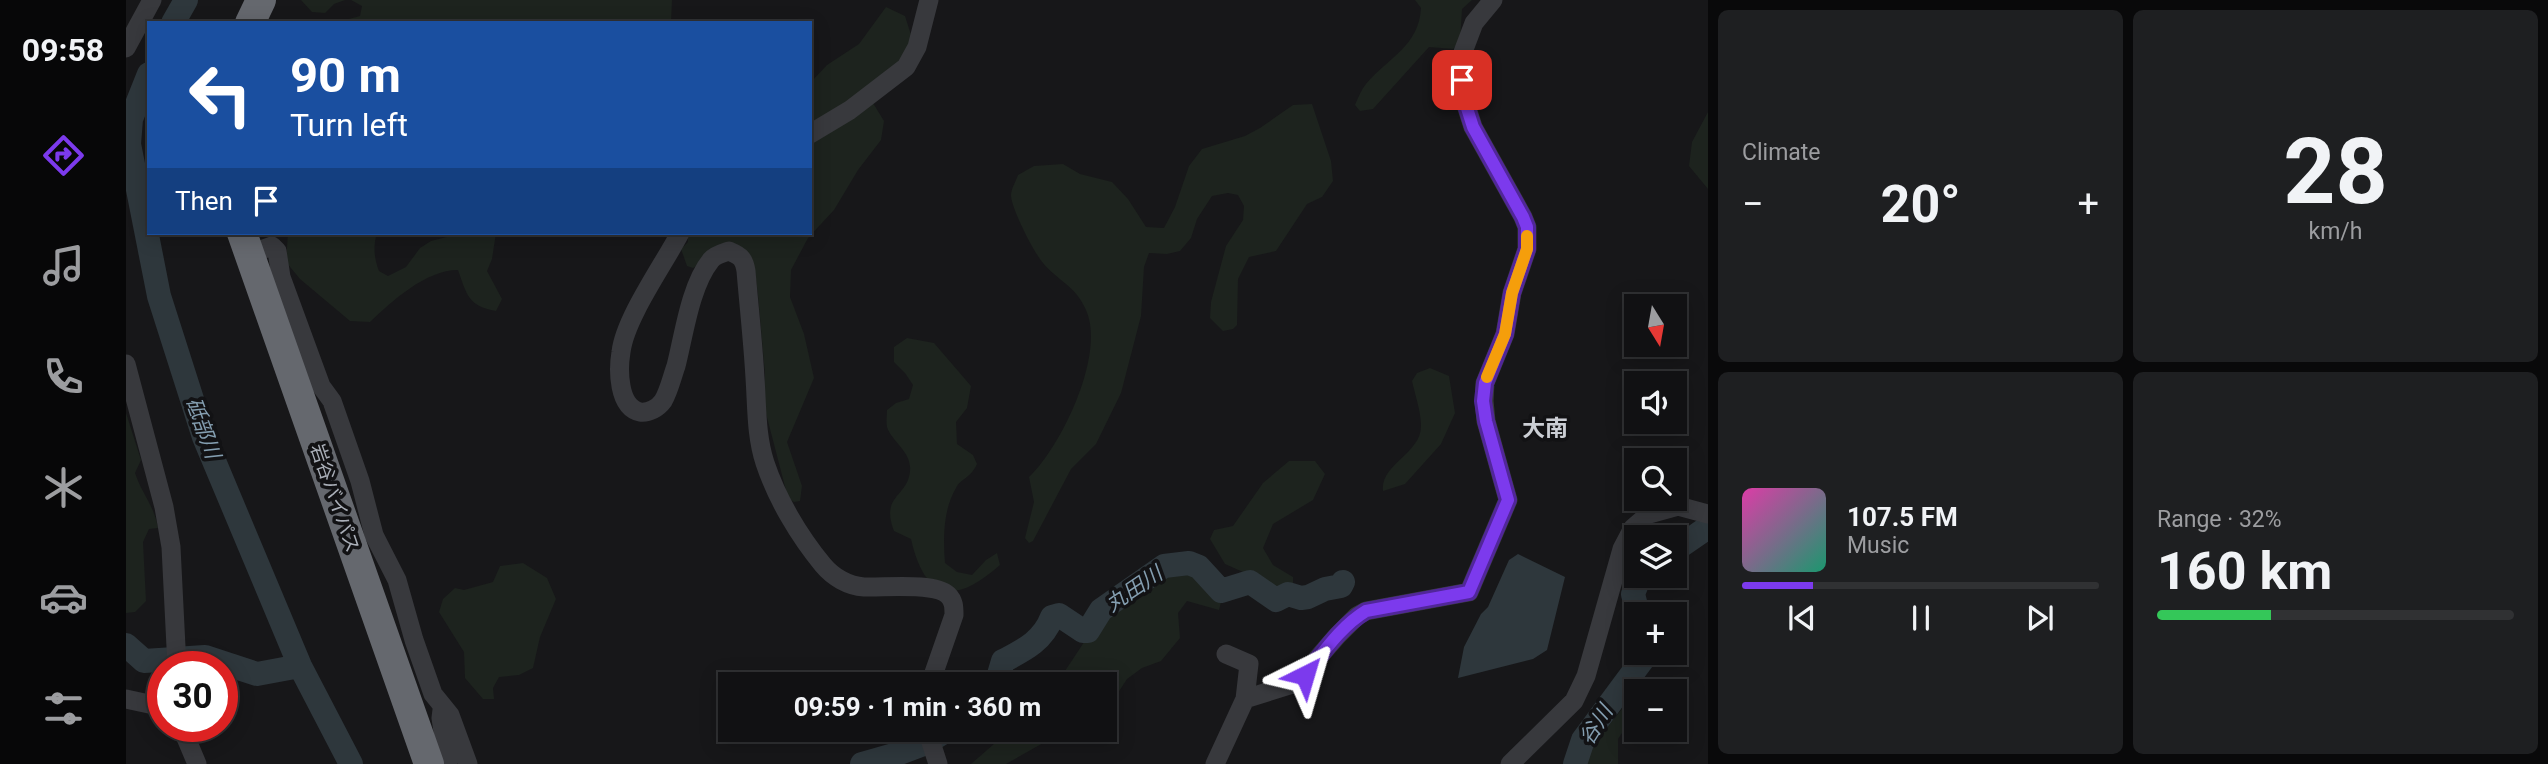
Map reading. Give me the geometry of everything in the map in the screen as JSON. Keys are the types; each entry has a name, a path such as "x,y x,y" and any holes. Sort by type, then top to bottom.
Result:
{"highway":[{"path":"251,21 261,0"},
{"name":"岩谷バイパス","path":"246,244 429,764"}],"street":[{"path":"126,48 152,0"},
{"path":"812,133 850,110 906,67 917,47 929,0"},
{"path":"1245,699 1296,683 1337,636 1366,611 1469,592 1508,500 1483,401 1485,383 1505,334 1512,293 1527,249 1527,227 1473,127 1462,80 1463,52 1468,35 1483,10 1493,0"},
{"path":"679,235 621,348 620,367 626,404 645,413 657,408 663,400 676,365 686,317 704,272 712,259 720,254 729,251 738,255 744,260 746,271 760,442 772,483 822,564 841,581 865,587 931,589 950,596 954,604 954,615 933,672"},
{"path":"246,244 272,246 277,251 281,277 321,386 332,401 360,481 374,535 397,580 433,694 450,715 468,764"},
{"path":"126,364 164,507 171,547 176,651"},
{"path":"1510,764 1574,701 1587,676 1622,549 1633,528 1649,514 1678,506 1708,513"},
{"path":"1215,764 1245,699 1249,664 1226,654"},
{"path":"440,684 444,697 440,718 449,764"},
{"path":"126,699 147,704"},
{"path":"187,742 197,764"}],"shaded area":[{"path":"301,0 345,0 334,4 325,13 312,12"},
{"path":"351,0 672,0 671,21 341,21 360,16 362,6"},
{"path":"1415,0 1472,0 1462,9 1460,42 1453,49 1429,47 1373,109 1360,111 1355,105 1364,86 1401,51 1415,32 1421,8"},
{"path":"886,7 905,16 913,41 873,103 884,121 881,140 858,170 834,210 812,234 812,81 827,65 859,44"},
{"path":"1312,104 1331,161 1333,181 1322,197 1307,204 1276,251 1249,257 1238,279 1237,325 1233,329 1223,331 1210,318 1211,302 1226,246 1243,220 1244,206 1238,195 1228,193 1212,196 1197,219 1191,238 1180,251 1167,254 1149,253 1144,267 1141,316 1121,393 1096,444 1071,469 1033,541 1029,543 1025,538 1034,502 1029,477 1054,444 1077,399 1090,350 1091,329 1082,302 1072,289 1043,263 1024,230 1011,195 1018,175 1034,166 1063,164 1080,174 1112,182 1128,199 1146,227 1164,228 1175,207 1189,166 1202,149 1245,136 1293,105"},
{"path":"1708,112 1708,189 1689,166 1692,142"},
{"path":"288,235 377,235 376,261 379,271 388,276 406,267 420,248 431,241 454,235 496,235 487,271 502,299 496,311 480,306 470,298 458,270 446,271 410,288 370,322 350,321 300,279 286,262"},
{"path":"688,235 811,235 791,270 790,297 804,334 814,378 787,442 802,486 800,501 794,502 788,498 763,402 765,374 758,295 755,272 749,258 707,260 693,268 687,266 681,249 688,242"},
{"path":"907,338 934,343 971,386 967,408 956,422 957,444 973,455 977,464 958,485 949,505 944,534 945,563 957,572 972,575 997,553 1000,565 969,587 955,591 933,585 924,575 911,539 894,531 891,519 892,503 905,486 910,471 908,458 887,427 887,410 896,403 909,399 913,385 894,362 894,347"},
{"path":"1430,368 1449,376 1455,413 1441,444 1405,484 1383,491 1388,473 1419,436 1420,415 1412,381 1417,373"},
{"path":"126,413 141,460 135,473 158,528 149,529 143,542 146,601 135,612 126,613"},
{"path":"1289,461 1315,461 1325,474 1313,500 1273,524 1263,548 1273,565 1293,577 1293,591 1271,588 1261,580 1225,564 1210,539 1214,530 1233,526 1263,483"},
{"path":"1518,554 1565,577 1547,650 1533,659 1458,678 1464,647 1481,614 1488,607 1509,560"},
{"path":"523,563 547,578 556,599 540,637 533,668 519,675 499,677 493,688 494,699 483,699 465,678 464,652 439,612 443,599 455,588 464,590 493,582 500,566"},
{"path":"1185,568 1202,576 1222,598 1219,610 1187,601 1178,613 1180,638 1161,661 1142,668 1127,679 1117,694 1117,672 1064,672 1102,615 1155,573"},
{"path":"1624,706 1624,730 1618,739 1618,764 1582,764 1590,749"},
{"path":"996,742 1045,742 1006,764 971,764"}],"waterway":[{"name":"砥部川","path":"174,21 186,0"},
{"name":"砥部川","path":"147,79 131,119 129,144 159,296 204,437 300,666 351,764"},
{"name":"谷川","path":"1687,542 1708,527"},
{"name":"丸田川","path":"1000,672 1003,661 1038,639 1052,617 1059,615 1083,631 1088,631 1101,610 1164,566 1189,563 1199,567 1221,591 1250,582 1276,600 1288,594 1308,597 1325,589 1341,586 1343,582"},
{"name":"谷川","path":"1635,588 1633,594 1635,602"},
{"path":"126,645 144,661 205,657 257,674 300,666"},
{"name":"谷川","path":"1575,764 1583,740 1639,665"},
{"name":"丸田川","path":"862,764 928,742"}],"slow traffic":[{"path":"1487,377 1505,334 1512,293 1527,249 1527,236"}],"district":[{"name":"大南","path":"1545,428"}],"route":[{"path":"1305,675 1337,636 1366,611 1469,592 1508,500 1483,401 1485,383 1505,334 1512,293 1527,249 1527,227 1473,127 1462,80"}]}
